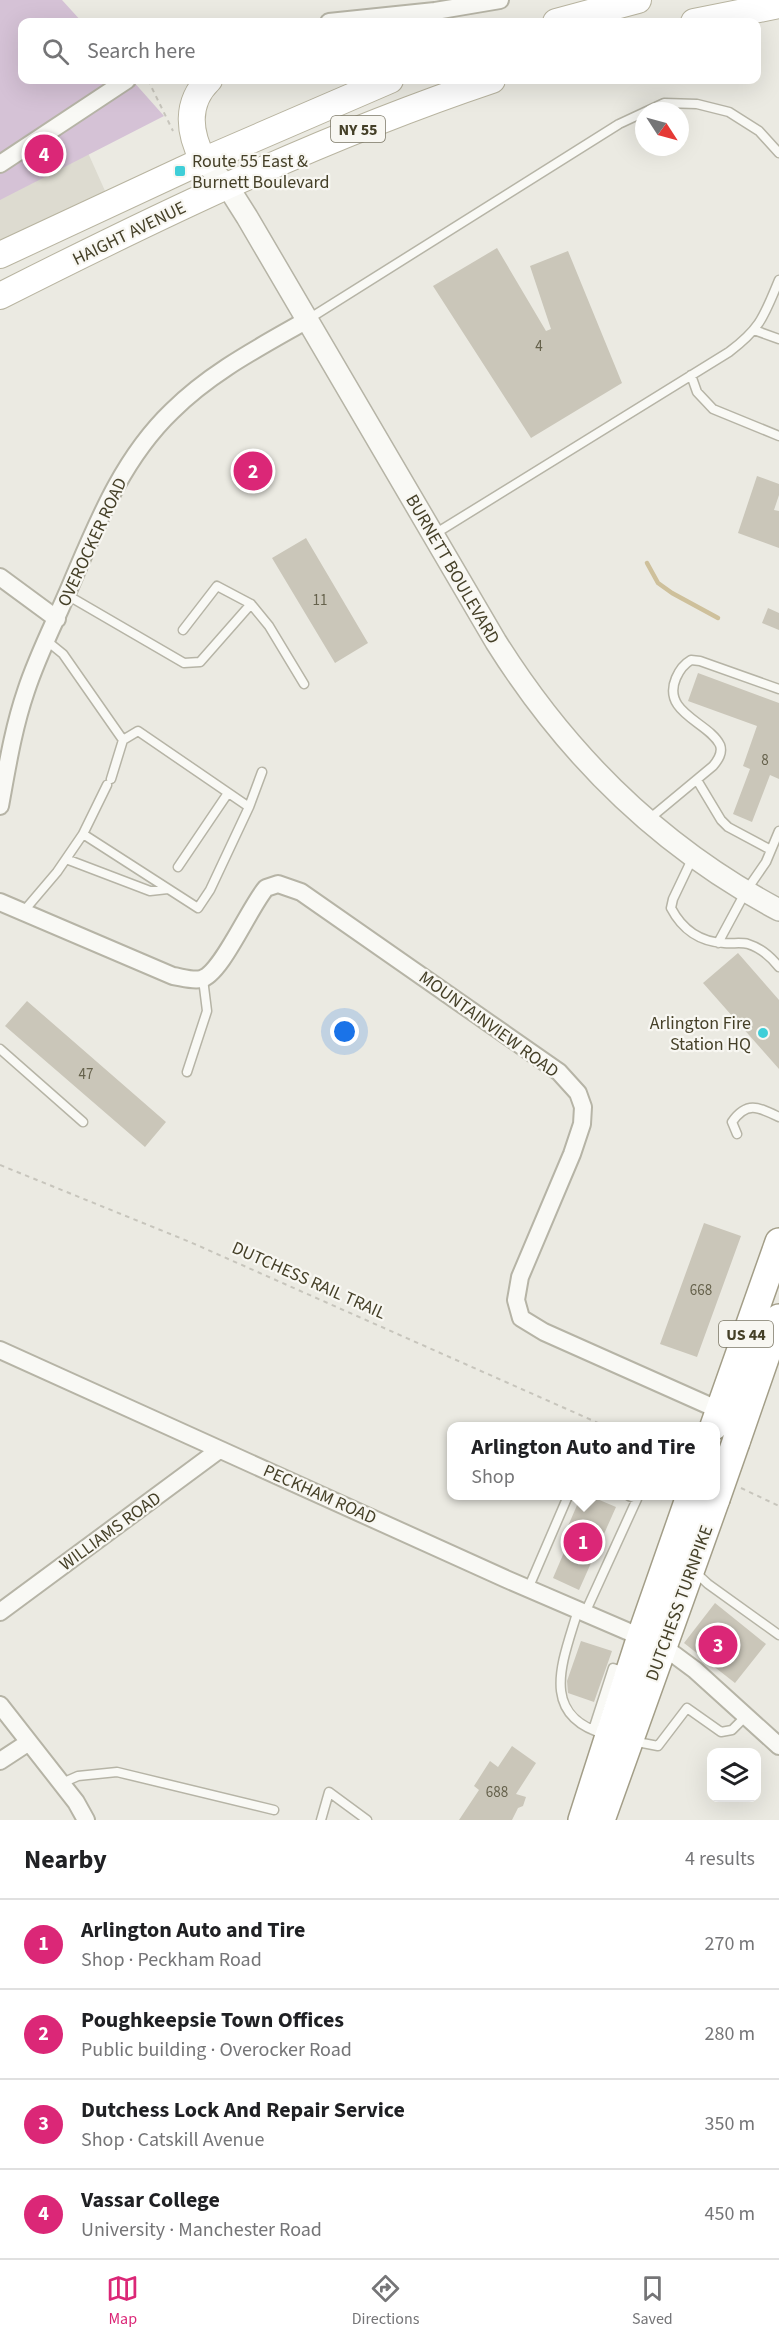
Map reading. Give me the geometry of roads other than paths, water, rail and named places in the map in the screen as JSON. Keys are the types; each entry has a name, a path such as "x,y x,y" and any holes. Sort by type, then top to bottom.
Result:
{"highway":[{"name":"DUTCHESS TURNPIKE","path":"720,1451 779,1242"},
{"name":"DUTCHESS TURNPIKE","path":"728,1425 779,1318"},
{"name":"DUTCHESS TURNPIKE","path":"689,1551 690,1500"},
{"name":"DUTCHESS TURNPIKE","path":"601,1820 611,1735 689,1551 705,1500"},
{"name":"DUTCHESS TURNPIKE","path":"582,1820 629,1673 652,1642"}],"main road":[{"path":"571,18 638,0"},
{"path":"714,18 779,5"},
{"path":"204,160 192,133 191,115 196,98 206,84"},
{"name":"HAIGHT AVENUE","path":"0,255 204,160 381,84"},
{"name":"HAIGHT AVENUE","path":"0,296 228,187 363,127 481,84"}],"street":[{"path":"359,18 500,0"},
{"path":"0,164 121,84"},
{"name":"BURNETT BOULEVARD","path":"204,160 228,187 496,642 537,704 585,762 647,821 693,857 779,910"},
{"name":"OVEROCKER ROAD","path":"0,806 10,751 26,690 99,518 120,477 154,430 171,411 209,378 307,320"},
{"path":"0,577 57,619"},
{"name":"MOUNTAINVIEW ROAD","path":"203,979 217,967 260,894 266,888 278,884 301,892 354,927 559,1072 578,1093 583,1107 582,1124 572,1154 520,1277 516,1300 521,1318 544,1332 728,1425"},
{"path":"0,902 172,976 194,980 203,979"},
{"name":"PECKHAM ROAD","path":"0,1350 652,1642 694,1670 779,1746"},
{"name":"WILLIAMS ROAD","path":"0,1612 219,1450"},
{"path":"0,1705 62,1783 86,1820"},
{"path":"0,1761 29,1742"}],"lane":[{"path":"307,320 619,123 664,104 697,104 729,112 759,130 779,153"},
{"path":"433,535 729,352 750,336 764,317 779,280"},
{"path":"754,330 779,339"},
{"path":"691,375 697,392 713,409 779,436"},
{"path":"183,630 217,586 251,604 269,626 304,684"},
{"path":"67,595 184,663 193,664 205,657 251,604"},
{"path":"47,641 63,654 123,740"},
{"path":"647,821 713,766 721,750 717,741 678,705 674,683 683,666 691,660 700,661 779,689"},
{"path":"22,912 66,859 83,834 109,782 123,740 138,731 249,807"},
{"path":"83,834 198,908 210,890 249,807 262,772"},
{"path":"697,780 721,820 728,827 771,850"},
{"path":"178,867 228,793"},
{"path":"718,943 771,850 779,831"},
{"path":"693,857 673,898 672,908 690,931 702,939 718,943 747,944 770,957 779,967"},
{"path":"66,859 150,891 168,889"},
{"path":"187,1072 207,1011 203,979"},
{"path":"0,1049 83,1122"},
{"path":"737,1134 732,1122 744,1108 754,1107 779,1117"},
{"path":"528,1588 566,1500"},
{"path":"637,1500 582,1611 565,1660 560,1695 564,1707 570,1715 611,1735 658,1746 687,1708 721,1732 732,1730 746,1716"},
{"path":"689,1551 708,1584 779,1635"},
{"path":"62,1783 78,1776 117,1772 274,1810"},
{"path":"321,1820 329,1792 367,1820"}],"waterway":[{"path":"647,563 658,583 718,618"}],"place":[{"name":"Vassar College","path":"44,154"},
{"name":"Route 55 East & Burnett Boulevard","path":"180,171"},
{"name":"Poughkeepsie Town Offices","path":"253,471"},
{"name":"Arlington Fire Station HQ","path":"763,1033"},
{"name":"Arlington Auto and Tire","path":"583,1542"},
{"name":"Dutchess Lock And Repair Service","path":"718,1645"}]}
